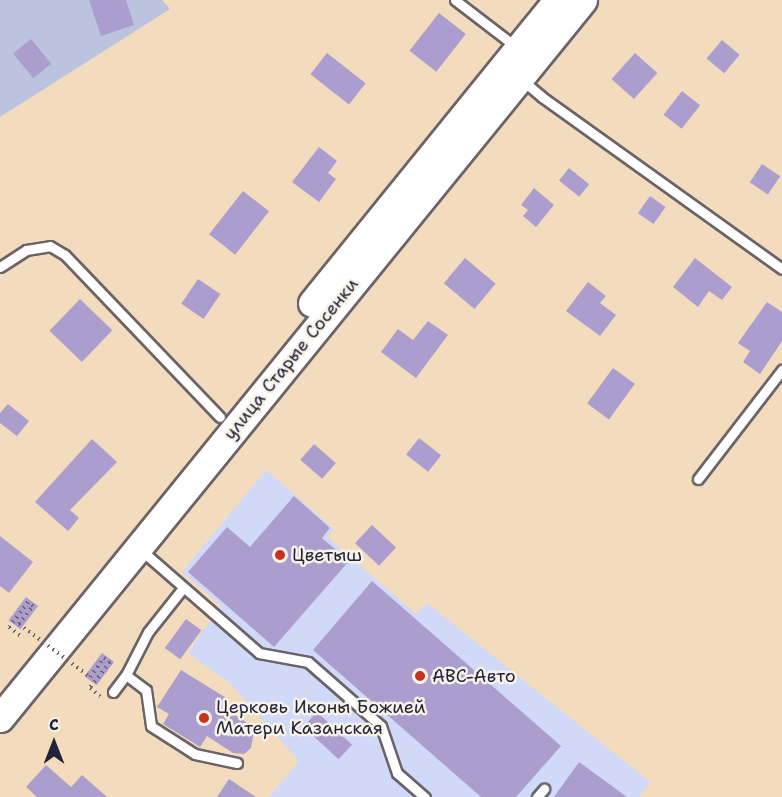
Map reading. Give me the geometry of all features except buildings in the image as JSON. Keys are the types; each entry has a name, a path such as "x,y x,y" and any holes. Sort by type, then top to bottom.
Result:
{"main road":[{"name":"улица Старые Сосенки","path":"0,693 557,0"},
{"name":"улица Старые Сосенки","path":"0,718 583,0"}],"lane":[{"path":"455,0 519,48"},
{"path":"521,78 542,97 782,269"},
{"path":"0,267 27,250 51,246 65,255 220,417"},
{"path":"698,479 782,370"},
{"path":"138,547 259,653 309,662 381,726 397,773 425,797"},
{"path":"113,692 126,675 148,632 183,588"},
{"path":"126,675 147,690 151,726 195,754 237,763"},
{"path":"537,797 544,789"}],"path":[{"path":"22,637 9,627 28,602 33,606 19,624 90,677 105,658 110,662 94,684"}],"shaded area":[{"path":"0,0 162,0 170,9 0,117"},
{"path":"266,470 334,529 327,537 416,614 427,603 650,782 639,797 269,797 299,761 230,683 188,653 221,605 182,572"}],"place":[{"name":"Цветыш","path":"280,555"},
{"name":"АВС-Авто","path":"420,676"},
{"name":"Церковь Иконы Божией Матери Казанская","path":"204,718"}]}
